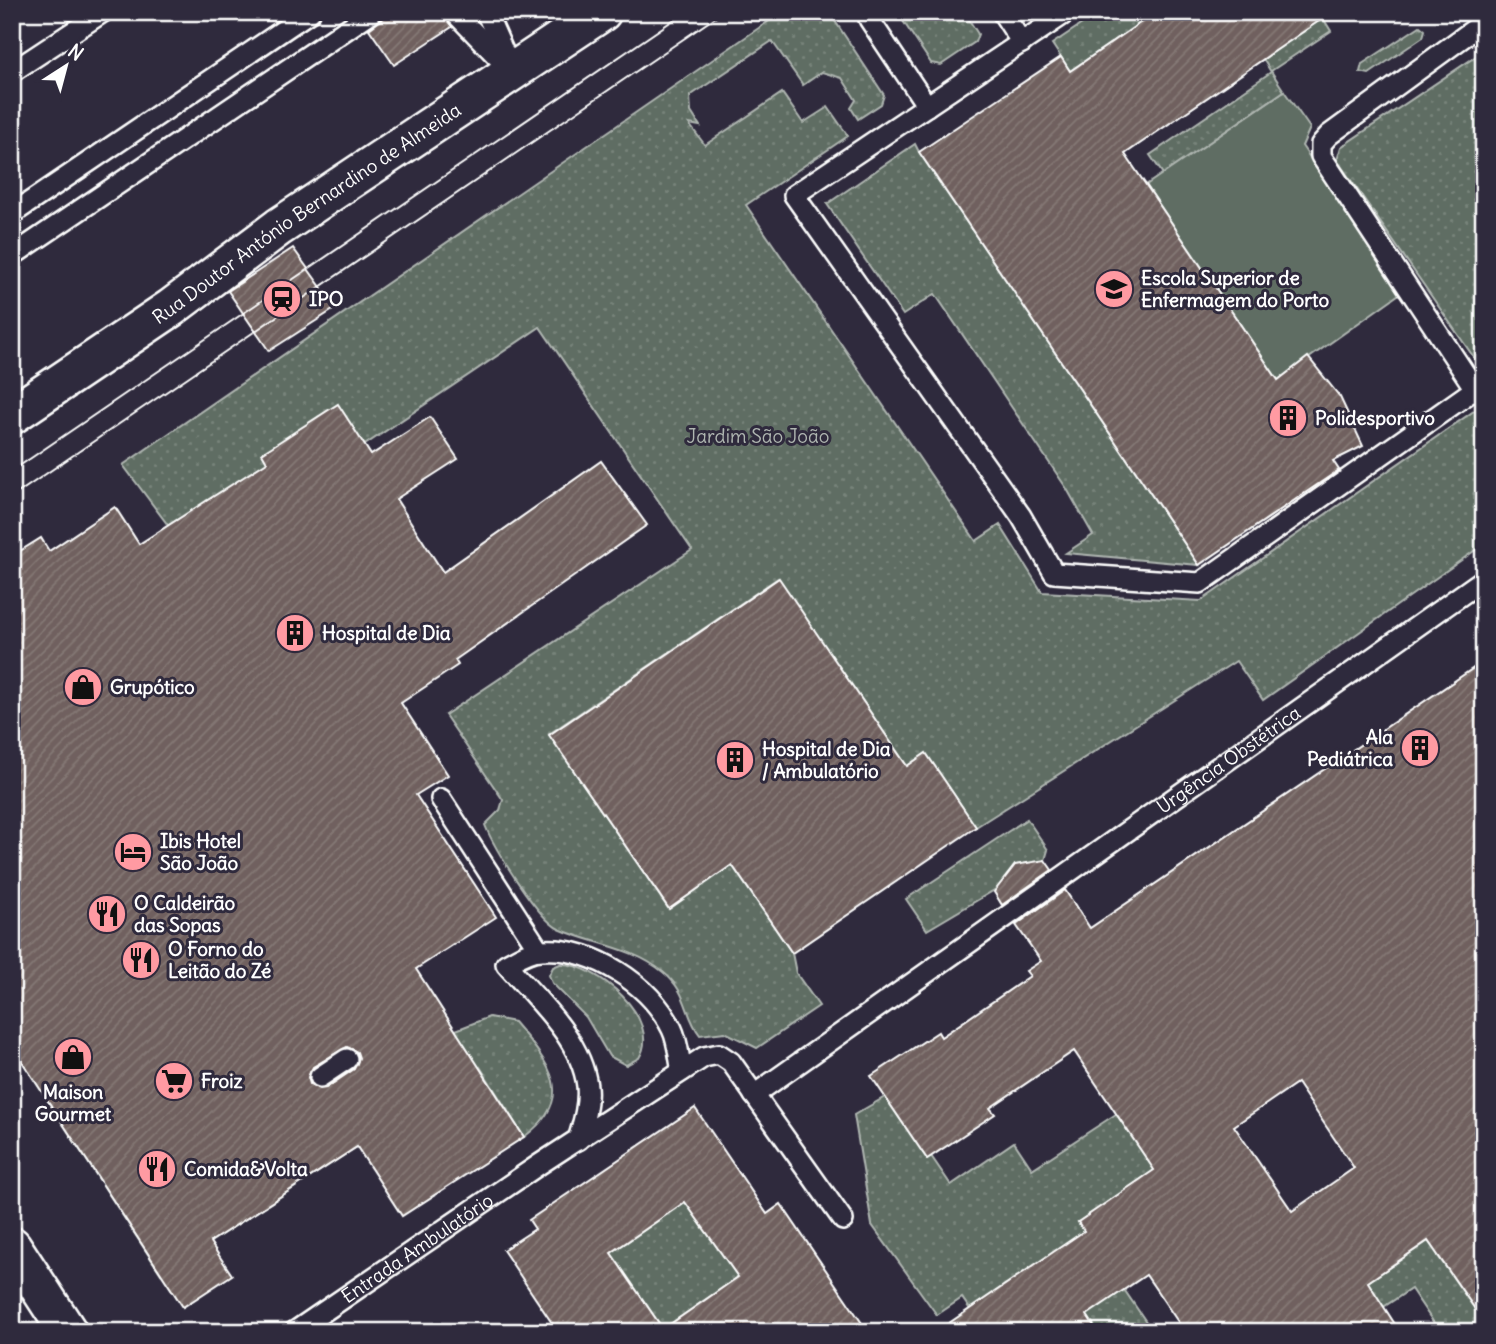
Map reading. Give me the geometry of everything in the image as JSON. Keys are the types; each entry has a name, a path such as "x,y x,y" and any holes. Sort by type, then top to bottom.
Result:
{"street":[{"name":"Rua Doutor António Bernardino de Almeida","path":"12,415 170,308 279,227 602,12"},
{"path":"12,1246 68,1332"}],"lane":[{"path":"12,214 310,12"},
{"path":"12,256 372,12"},
{"path":"454,12 513,73"},
{"path":"486,12 513,73"},
{"path":"870,12 869,19 926,106"},
{"path":"1002,12 1022,43"},
{"path":"1067,12 794,195 1021,516 1054,573 1200,583 1475,389 1321,156 1321,144 1329,135 1484,22"},
{"path":"12,72 101,13"},
{"name":"Urgência Obstétrica","path":"754,1095 1484,579"},
{"path":"441,799 539,950"},
{"path":"578,1140 586,1111 587,1086 581,1061 568,1037 506,964 539,950 573,952 612,968 648,995 673,1030 682,1071"},
{"name":"Entrada Ambulatório","path":"294,1332 540,1164 704,1058 719,1054 731,1062 754,1095"},
{"path":"320,1077 347,1059"},
{"path":"754,1095 843,1220"}],"green space":[{"name":"Jardim São João","path":"782,12 829,12 884,95 881,104 858,119 851,108 856,100 842,78 822,72 803,85 772,41 690,96 691,112 700,126 689,124 705,145 782,93 803,123 828,107 848,136 746,205 976,541 1000,525 1042,592 1201,601 1484,404 1484,544 1263,700 1236,661 976,827 926,754 907,766 778,578 549,734 668,908 732,865 792,953 796,973 819,1006 757,1048 725,1032 700,1035 678,988 663,972 626,951 572,934 550,923 529,898 497,850 485,825 500,810 503,800 445,715 692,550 540,327 194,560 123,465"},
{"path":"897,12 964,12 978,34 975,42 941,65 931,63"},
{"path":"1100,12 1156,12 1070,71 1052,44"},
{"path":"1323,18 1331,31 1271,71 1284,91 1163,174 1150,155 1271,72 1263,59"},
{"path":"1420,26 1425,30 1423,37 1369,74 1360,72 1362,64"},
{"path":"1484,51 1484,372 1337,160 1341,147"},
{"path":"1284,91 1310,128 1302,146 1402,292 1278,380 1146,185"},
{"path":"915,144 1199,565 1066,553 1093,535 1067,489 935,294 903,315 827,204"},
{"path":"1027,819 1048,850 1045,860 927,930 906,899"},
{"path":"560,964 575,966 591,973 622,996 642,1027 644,1043 639,1058 626,1065 609,1056 586,1017 552,983 549,975 553,967"},
{"path":"489,1017 514,1022 538,1052 553,1080 554,1094 550,1108 541,1122 524,1137 480,1067 161,1274 12,1046 114,1155 399,1067 456,1030"},
{"path":"885,1097 927,1158 931,1156 951,1185 1014,1142 1032,1169 1116,1114 1150,1163 1163,1170 1145,1177 1078,1222 1153,1332 1098,1332 1047,1257 986,1332 962,1298 937,1315 872,1225 854,1115"},
{"path":"685,1202 738,1277 663,1329 611,1253"},
{"path":"1484,1203 1438,1256 1484,1322 1484,1332 1440,1332 1411,1289 1359,1323 1343,1299"}],"building":[{"path":"392,12 442,12 452,27 394,65 369,29"},
{"path":"1156,12 1332,12 1125,154 1278,380 1308,357 1340,397 1363,446 1333,461 1339,470 1199,565 919,152 1061,57 1070,71"},
{"path":"293,248 336,308 269,351 228,291"},
{"path":"338,404 371,455 430,417 458,459 396,499 443,572 601,461 647,525 455,660 458,665 401,703 448,775 416,795 496,917 416,969 524,1137 402,1216 357,1147 210,1242 232,1275 183,1307 12,1046 12,556 41,538 49,551 115,507 139,544 267,462 262,453","holes":["347,1047 357,1052 359,1058 354,1069 326,1088 320,1089 310,1084 308,1077 313,1067"]},
{"name":"Hospital de Dia / Ambulatório","path":"779,578 907,766 926,753 976,827 792,953 732,865 669,909 549,735"},
{"path":"1484,661 1484,1322 1428,1241 1368,1282 1400,1332 1185,1332 1146,1275 1087,1315 1098,1332 936,1332 1084,1231 1078,1222 1154,1170 1074,1051 990,1108 995,1114 927,1159 871,1076 938,1032 941,1037 1030,976 1026,971 1041,961 1016,925 1065,890 1090,928","holes":["1297,1083 1354,1168 1292,1211 1234,1126"]},
{"path":"1045,860 1052,870 1002,905 994,892 1015,865"},
{"path":"695,1108 767,1214 781,1204 868,1332 558,1332 503,1250 535,1229 529,1220","holes":["685,1202 738,1277 663,1329 611,1253"]}],"tram line":[{"path":"12,471 685,12"},
{"path":"12,497 723,12"}],"place":[{"name":"Escola Superior de Enfermagem do Porto","path":"1114,289"},
{"name":"IPO","path":"282,299"},
{"name":"Polidesportivo","path":"1288,418"},
{"name":"Hospital de Dia","path":"295,633"},
{"name":"Grupótico","path":"83,687"},
{"name":"Ala Pediátrica","path":"1420,748"},
{"name":"Hospital de Dia / Ambulatório","path":"735,760"},
{"name":"Ibis Hotel São João","path":"133,852"},
{"name":"O Caldeirão das Sopas","path":"107,914"},
{"name":"O Forno do Leitão do Zé","path":"141,960"},
{"name":"Maison Gourmet","path":"73,1057"},
{"name":"Froiz","path":"174,1081"},
{"name":"Comida&Volta","path":"157,1169"}]}
